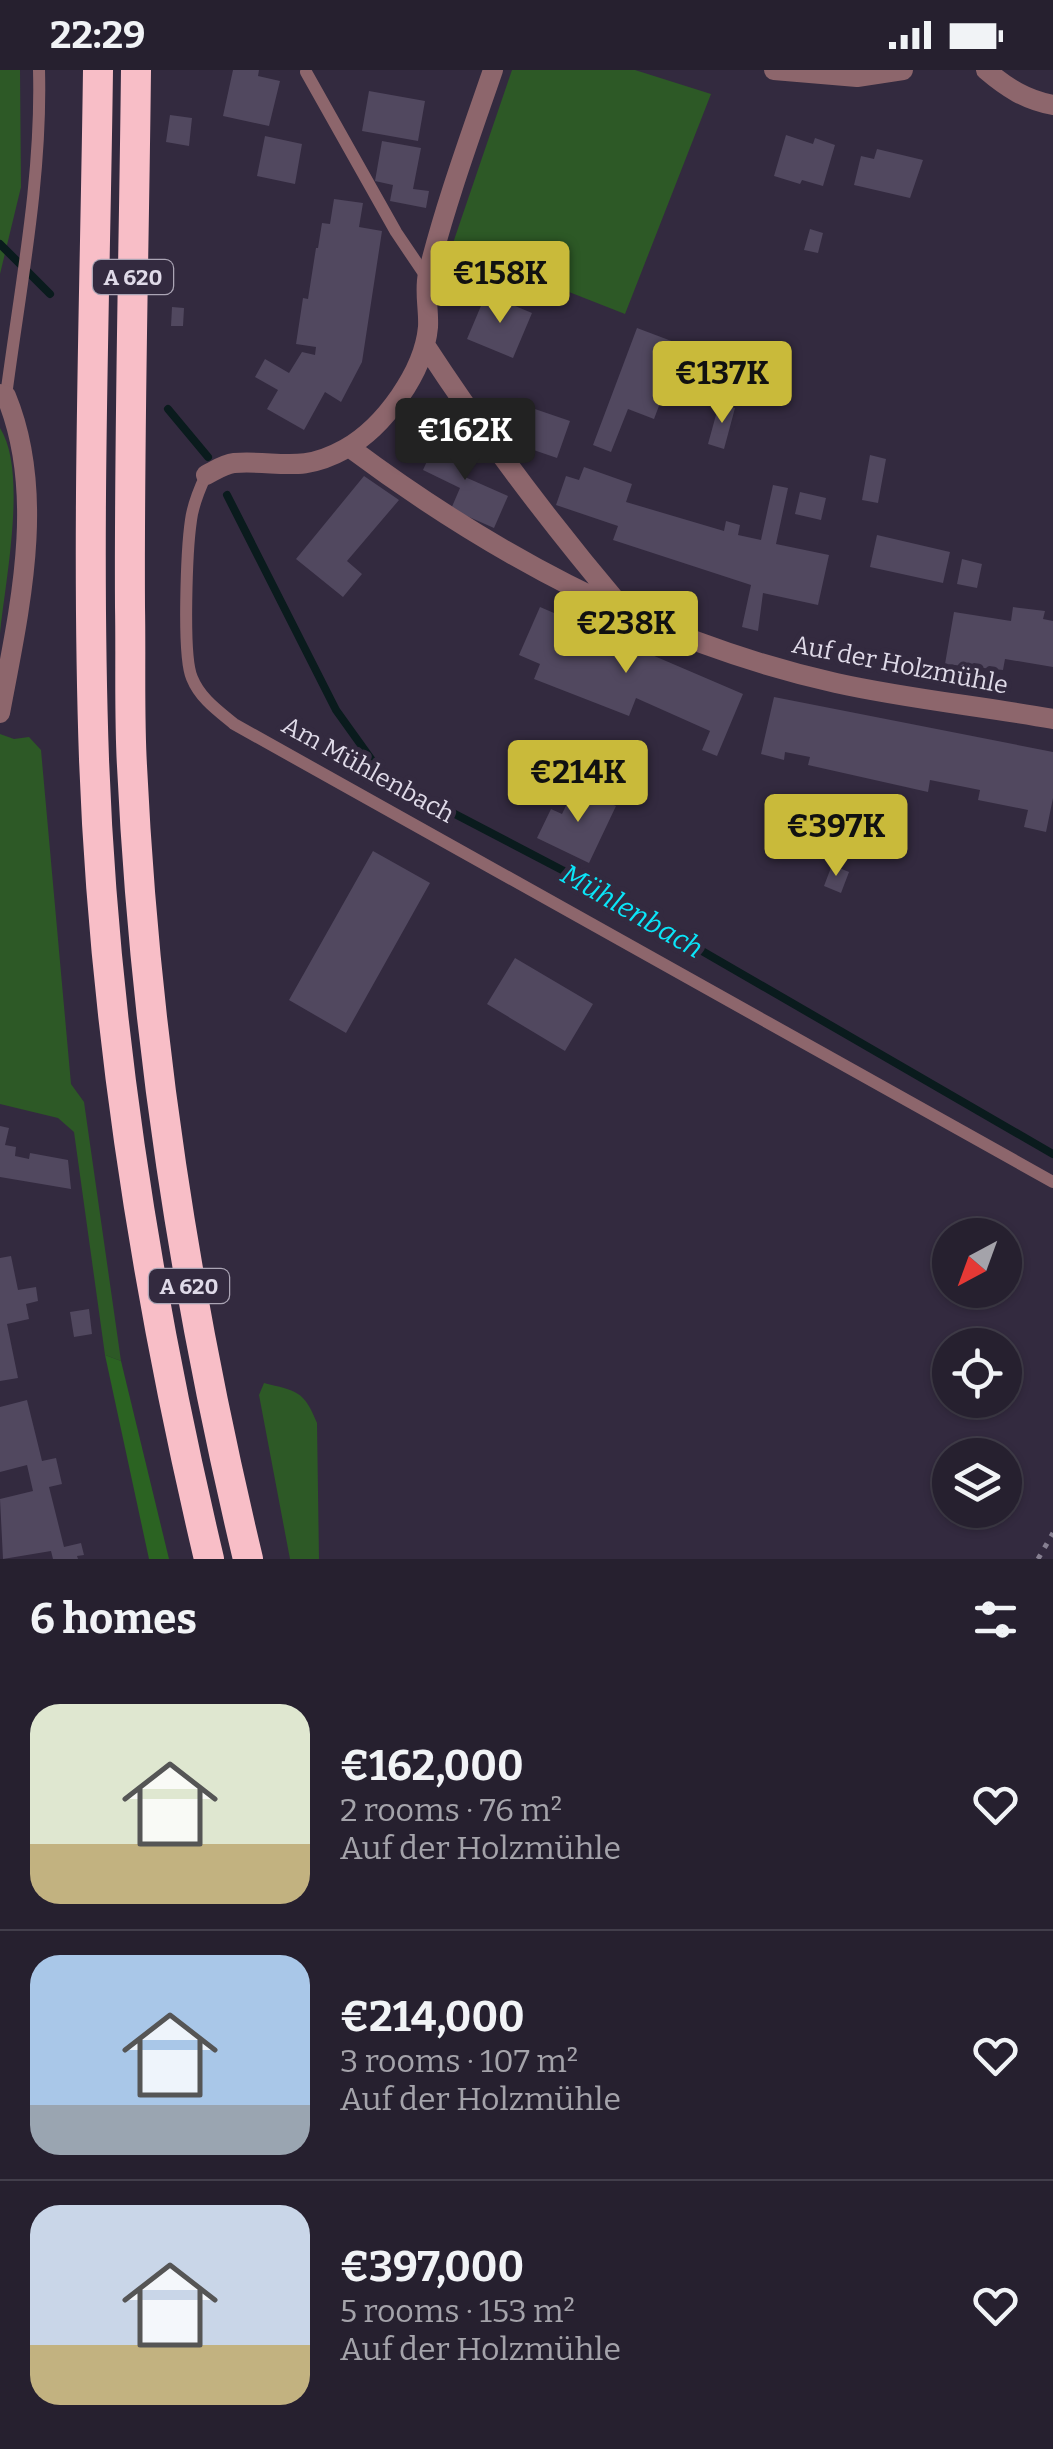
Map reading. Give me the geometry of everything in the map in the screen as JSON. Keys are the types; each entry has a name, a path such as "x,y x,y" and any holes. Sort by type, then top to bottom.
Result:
{"highway":[{"name":"A 620","path":"98,70 92,628 102,895 123,1102 149,1276 178,1427 210,1559"},
{"name":"A 620","path":"136,70 129,484 131,762 139,890 162,1106 185,1267 214,1416 248,1559"}],"street":[{"path":"349,447 392,406 412,375 425,344 427,278 493,70"},
{"path":"774,70 856,77 903,70"},
{"path":"986,70 1009,90 1053,105"},
{"path":"425,344 516,475 626,614"},
{"path":"0,713 19,610 25,543 25,454 3,395"},
{"name":"Am Mühlenbach","path":"206,475 230,463 273,466 319,462 349,447"},
{"name":"Auf der Holzmühle","path":"349,447 405,490 474,534 626,614 759,662 835,683 1053,719"}],"lane":[{"path":"3,395 41,120 39,70"},
{"path":"306,72 396,232 427,278"},
{"name":"Am Mühlenbach","path":"206,475 196,496 191,522 186,645 189,673 213,708 234,724 1053,1182"}],"path":[{"path":"1038,1559 1053,1532"}],"green space":[{"path":"0,70 20,70 21,187 0,274"},
{"path":"512,70 635,70 711,94 625,314 452,246"},
{"path":"0,428 13,471 14,499 0,634"},
{"path":"0,734 14,739 29,737 41,750 71,1084 84,1102 121,1361 105,1355 74,1132 58,1118 0,1104"},
{"path":"105,1355 121,1361 169,1559 149,1559"},
{"path":"264,1383 298,1394 317,1423 319,1559 290,1559 259,1395"}],"building":[{"path":"233,70 259,70 258,76 280,81 269,126 223,116"},
{"path":"369,91 425,101 418,141 362,131"},
{"path":"170,115 192,118 189,146 166,142"},
{"path":"786,135 813,144 815,138 835,145 823,186 774,176"},
{"path":"265,136 302,144 295,184 257,176"},
{"path":"382,141 421,148 413,189 429,191 426,208 390,201 393,185 375,181"},
{"path":"877,149 923,160 910,198 854,185 861,156 874,159"},
{"path":"334,199 363,203 359,227 382,231 362,362 341,402 325,392 304,430 267,409 278,390 255,377 265,359 289,373 302,352 315,355 316,347 296,344 322,223 330,224"},
{"path":"810,229 823,233 818,253 804,250"},
{"path":"488,262 513,272 504,296 479,286"},
{"path":"486,294 532,313 513,358 467,339"},
{"path":"172,307 184,308 183,326 171,326"},
{"path":"637,328 682,345 654,419 628,409 611,452 593,445"},
{"path":"719,404 735,408 724,449 708,444"},
{"path":"529,407 570,421 557,458 516,444"},
{"path":"409,431 418,434 411,451 402,447"},
{"path":"438,437 475,454 465,477 508,496 494,528 451,509 460,488 423,470"},
{"path":"870,455 886,459 878,503 862,500"},
{"path":"584,467 632,484 626,502 724,531 726,521 740,525 738,535 761,540 773,485 788,488 776,544 829,555 818,605 763,593 758,631 742,627 751,585 613,540 618,526 556,505 566,476 579,480"},
{"path":"364,476 399,500 347,561 362,574 343,597 296,559"},
{"path":"800,492 826,498 821,520 795,514"},
{"path":"877,535 950,552 943,583 870,567"},
{"path":"962,559 982,564 977,588 957,584"},
{"path":"540,607 743,694 717,756 702,750 710,731 636,698 629,716 534,679 540,664 519,655"},
{"path":"1013,607 1045,611 1043,619 1053,621 1053,667 1005,659 1003,670 945,664 954,612 1011,621"},
{"path":"774,697 1053,752 1053,798 1046,832 1024,827 1028,810 978,800 980,790 930,780 928,792 808,765 810,757 785,752 784,760 761,754"},
{"path":"575,787 616,806 589,863 537,838 551,809 562,814"},
{"path":"373,851 430,883 346,1033 289,1000"},
{"path":"832,865 849,872 841,893 824,886"},
{"path":"515,958 593,1004 565,1051 487,1004"},
{"path":"0,1126 9,1128 5,1145 16,1147 15,1156 29,1159 30,1153 68,1160 71,1189 0,1177"},
{"path":"11,1256 18,1290 36,1287 38,1301 26,1304 29,1319 7,1324 18,1378 0,1381 0,1258"},
{"path":"89,1309 92,1334 74,1337 70,1312"},
{"path":"27,1400 42,1461 56,1458 62,1484 49,1487 64,1547 81,1543 84,1555 77,1556 78,1559 53,1559 51,1551 3,1559 0,1499 33,1491 27,1465 0,1472 0,1407"}],"waterway":[{"name":"Mühlenbach","path":"0,244 50,294"},
{"name":"Mühlenbach","path":"168,409 208,457"},
{"name":"Mühlenbach","path":"227,495 336,710 384,777 562,870 1053,1154"}]}
